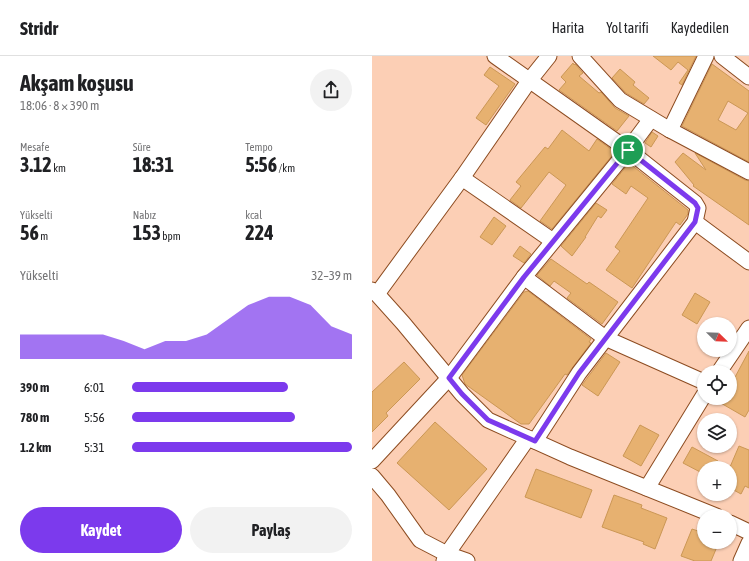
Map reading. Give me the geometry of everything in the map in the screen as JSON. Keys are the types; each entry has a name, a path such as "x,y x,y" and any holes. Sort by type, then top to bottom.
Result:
{"street":[{"path":"446,557 605,338 695,222 698,208 695,203 628,150 495,56"},
{"path":"549,56 462,178 375,292 462,394 488,420 570,457 699,509"},
{"path":"580,56 620,100 670,130 749,172"},
{"path":"670,130 706,56"},
{"path":"722,56 749,77"},
{"path":"372,462 449,378 524,277 628,150 651,119"},
{"path":"462,178 553,241"},
{"path":"695,222 749,262"},
{"path":"524,277 605,338 697,379"},
{"path":"724,365 749,328"},
{"path":"648,488 697,405"},
{"path":"372,476 388,495 420,540 446,557 467,561"},
{"path":"737,526 749,532"},
{"path":"741,561 749,543"}],"building":[{"path":"653,56 696,56 682,85 679,83 688,70 678,62 671,70"},
{"path":"573,63 583,73 579,76 599,93 601,92 615,108 629,116 617,131 559,90 566,82 561,77"},
{"path":"712,64 749,91 749,162 682,126","holes":["728,101 748,113 736,130 718,120"]},
{"path":"490,67 515,84 486,125 476,118 499,86 484,75"},
{"path":"620,69 635,82 633,85 649,98 644,104 626,93 612,78"},
{"path":"562,130 589,151 597,139 615,152 552,229 540,221 566,185 549,172 521,208 510,200 521,186 516,182 545,147 548,149"},
{"path":"652,132 658,136 651,147 645,143"},
{"path":"683,153 706,170 695,153 749,181 749,225 693,186 694,185 675,162"},
{"path":"629,163 688,210 688,214 680,225 676,222 632,288 606,270 620,251 615,247 648,198 631,186 626,194 612,184"},
{"path":"596,203 607,210 601,218 598,216 586,237 572,256 561,246"},
{"path":"494,217 506,226 492,245 480,237"},
{"path":"520,246 531,254 524,263 513,256"},
{"path":"551,259 587,284 589,282 618,302 602,324 567,298 571,293 554,281 550,286 537,275"},
{"path":"528,291 591,339 589,342 591,343 567,375 565,374 529,424 521,424 465,384 462,375 524,292"},
{"path":"695,293 710,302 701,317 697,317 697,324 682,315"},
{"path":"749,351 749,410 745,417 724,405 737,405 737,373"},
{"path":"606,353 620,362 598,396 582,385"},
{"path":"404,362 420,379 386,413 388,416 372,432 372,392"},
{"path":"435,422 487,469 449,510 397,463"},
{"path":"640,425 659,435 641,466 623,456"},
{"path":"739,446 749,450 749,488 745,486 741,494 737,492 737,461 733,461"},
{"path":"692,447 697,450 697,453 703,453 718,461 697,461 697,470 683,463"},
{"path":"536,469 592,490 581,518 525,497"},
{"path":"614,495 642,505 641,508 667,518 655,549 643,544 644,542 602,527"},
{"path":"692,529 697,531 697,549 716,549 711,561 695,561 681,556"}],"route":[{"path":"628,150 695,203 698,208 695,222 579,373 535,441 488,420 462,394 449,378 524,277 628,150"}]}
